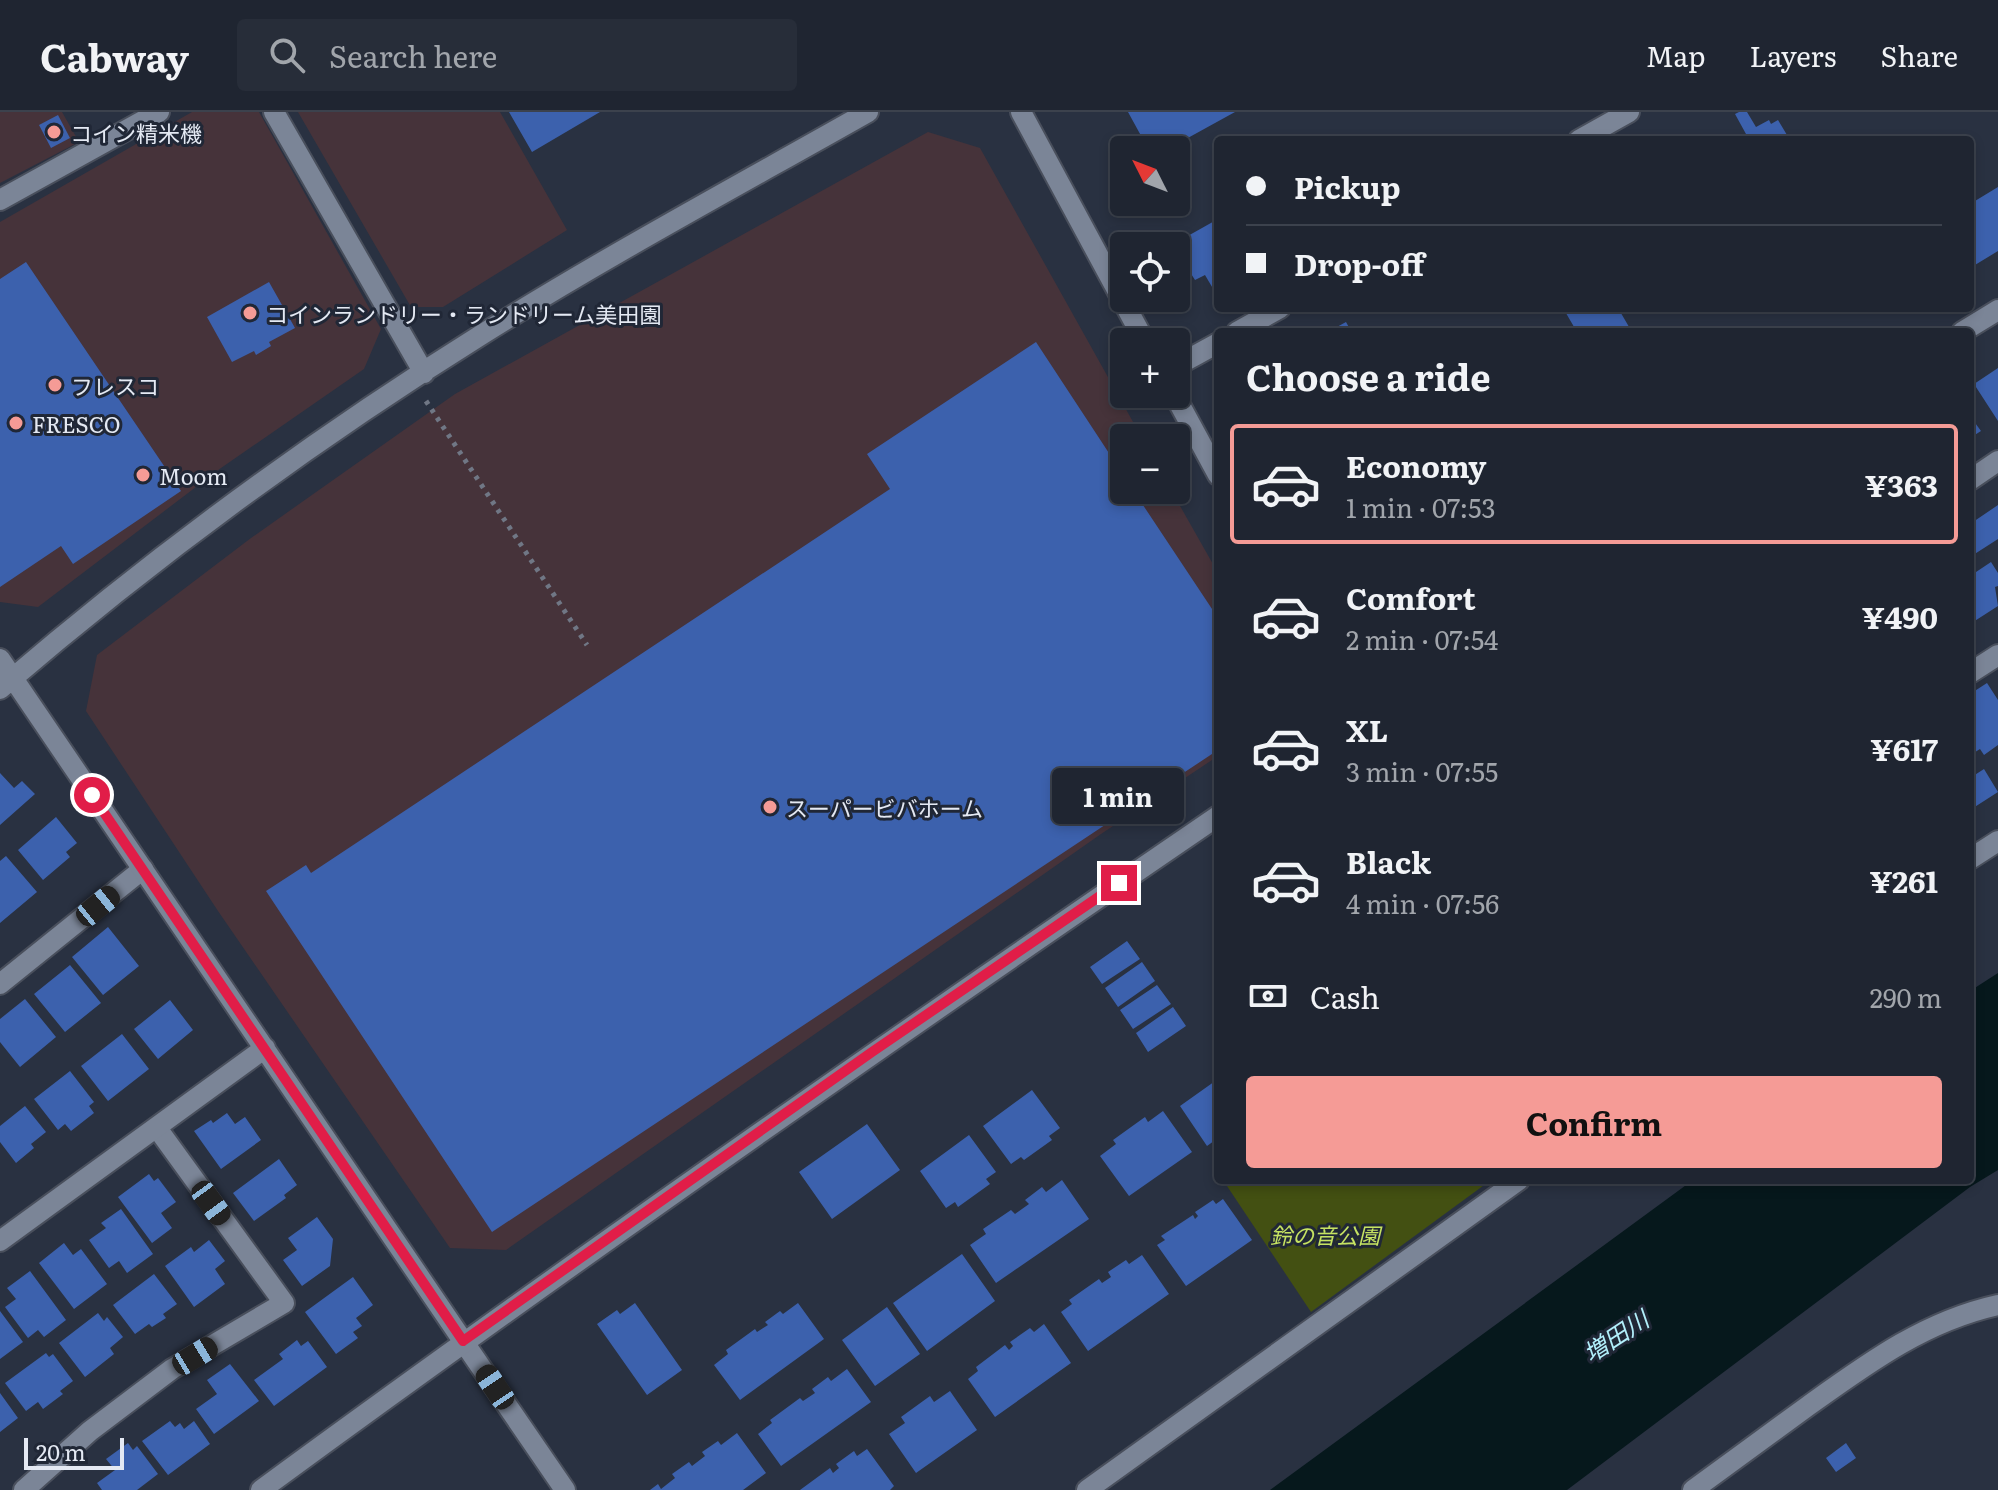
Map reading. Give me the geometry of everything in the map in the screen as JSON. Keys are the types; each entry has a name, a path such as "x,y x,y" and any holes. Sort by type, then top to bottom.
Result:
{"street":[{"path":"0,200 159,112"},
{"path":"274,112 424,373"},
{"path":"6,683 245,495 424,373 623,250 868,112"},
{"path":"1021,112 1137,328"},
{"path":"1586,136 1629,112"},
{"path":"1969,328 1998,310"},
{"path":"1244,328 1273,312"},
{"path":"1190,358 1214,345"},
{"path":"1182,408 1214,468"},
{"path":"1974,477 1998,461"},
{"path":"1974,670 1998,655"},
{"path":"0,659 6,683 143,869 565,1490"},
{"path":"261,1490 463,1341 872,1052 1214,819"},
{"path":"1974,856 1998,841"},
{"path":"0,984 143,869"},
{"path":"0,1241 265,1048"},
{"path":"24,1490 90,1431 172,1369 284,1303 157,1128"},
{"path":"1087,1490 1513,1184"},
{"path":"1693,1490 1871,1361 1927,1328 1998,1305"}],"path":[{"path":"426,401 587,645"}],"shaded area":[{"path":"0,112 62,112 79,142 0,183"},
{"path":"192,112 259,112 381,329 364,369 221,468 38,607 0,602 0,222"},
{"path":"298,112 500,112 567,230 443,307 411,307"},
{"path":"928,132 980,148 1110,381 1110,408 1125,408 1134,424 1110,424 1110,504 1179,504 1214,566 1214,759 1101,834 506,1250 450,1248 218,911 86,711 97,655 251,538 455,394"}],"green space":[{"name":"鈴の音公園","path":"1226,1184 1486,1184 1311,1312"}],"water":[{"name":"増田川","path":"1998,973 1998,1170 1970,1187 1567,1490 1270,1490 1688,1184 1974,1184 1974,988"}],"building":[{"path":"509,112 600,112 532,152"},
{"path":"1128,112 1235,112 1190,137 1141,136"},
{"path":"1747,112 1756,127 1769,120 1771,124 1778,120 1788,136 1742,136 1746,134 1735,114"},
{"name":"コイン精米機","path":"58,115 70,138 51,148 39,125"},
{"path":"1998,187 1998,251 1974,266 1974,202"},
{"path":"1214,221 1214,290 1205,275 1195,280 1190,272 1190,235"},
{"name":"フレスコ","path":"26,262 181,491 73,564 61,546 0,587 0,279"},
{"path":"269,282 295,328 269,342 271,346 256,355 254,351 232,362 207,317"},
{"path":"1565,312 1620,312 1630,328 1575,328"},
{"path":"1346,322 1349,328 1335,328"},
{"name":"スーパービバホーム","path":"1036,342 1110,455 1110,504 1142,504 1214,612 1214,753 492,1232 266,891 306,865 311,873 890,489 867,454"},
{"path":"1998,368 1998,421 1974,384"},
{"path":"1974,421 1981,431 1974,435"},
{"path":"1998,505 1998,539 1974,554 1974,521"},
{"path":"1991,562 1998,573 1998,586 1995,587 1998,606 1974,621 1974,573"},
{"path":"1987,683 1998,700 1998,745 1984,755 1980,749 1974,753 1974,691"},
{"path":"1984,769 1998,792 1974,807 1974,775"},
{"path":"0,773 14,788 22,781 35,794 0,825"},
{"path":"56,817 77,843 66,852 70,857 43,880 18,850"},
{"path":"6,856 37,892 0,923 0,861"},
{"path":"108,927 139,966 103,995 72,957"},
{"path":"1127,941 1140,959 1102,984 1090,967"},
{"path":"1142,962 1155,981 1118,1007 1105,988"},
{"path":"70,965 101,1003 65,1032 34,994"},
{"path":"1157,985 1171,1004 1133,1029 1120,1010"},
{"path":"25,999 56,1037 20,1067 0,1042 0,1019"},
{"path":"170,1000 193,1030 158,1059 134,1029"},
{"path":"1173,1007 1186,1026 1148,1052 1136,1033"},
{"path":"122,1034 149,1069 108,1101 81,1066"},
{"path":"70,1071 94,1102 89,1106 94,1113 71,1131 65,1124 58,1130 34,1099"},
{"path":"1214,1082 1214,1141 1207,1146 1180,1106"},
{"path":"1032,1090 1060,1128 1049,1136 1052,1140 1024,1160 1021,1157 1011,1164 983,1126"},
{"path":"25,1106 46,1132 31,1144 34,1148 16,1163 0,1142 0,1126"},
{"path":"1163,1111 1192,1152 1129,1196 1100,1156 1116,1144 1113,1140 1145,1117 1148,1122"},
{"path":"227,1113 235,1124 245,1117 261,1140 221,1169 194,1131"},
{"path":"867,1124 900,1170 832,1219 799,1172"},
{"path":"969,1135 996,1172 986,1179 990,1184 958,1207 955,1202 946,1208 920,1171"},
{"path":"279,1159 297,1185 284,1195 286,1198 254,1221 233,1193"},
{"path":"149,1174 154,1181 158,1178 176,1202 161,1213 172,1228 152,1243 118,1197"},
{"path":"1062,1180 1089,1219 996,1283 970,1245 986,1234 983,1229 1011,1210 1015,1214 1029,1204 1025,1200 1042,1187 1046,1192"},
{"path":"1223,1199 1252,1240 1186,1286 1157,1245 1165,1240 1161,1236 1193,1215 1195,1219 1198,1216 1195,1212 1213,1200 1216,1204"},
{"path":"121,1209 153,1254 127,1273 119,1261 109,1268 89,1240 106,1228 101,1223"},
{"path":"317,1217 333,1239 330,1266 302,1286 283,1260 297,1250 288,1238"},
{"path":"209,1240 225,1261 215,1269 225,1284 194,1307 165,1266 191,1247 194,1252"},
{"path":"64,1243 73,1255 81,1249 107,1284 74,1309 39,1263"},
{"path":"962,1254 995,1301 927,1351 893,1303"},
{"path":"1142,1255 1169,1294 1088,1351 1061,1312 1072,1304 1069,1300 1099,1279 1102,1283 1111,1277 1108,1272 1126,1260 1129,1264"},
{"path":"30,1271 66,1320 44,1337 38,1330 28,1338 5,1307 16,1299 7,1288"},
{"path":"154,1274 177,1304 163,1314 166,1318 152,1327 149,1324 135,1334 113,1305"},
{"path":"353,1277 373,1305 356,1318 362,1326 353,1332 358,1338 336,1354 305,1312"},
{"path":"635,1303 682,1370 647,1395 597,1324 617,1310 620,1314"},
{"path":"798,1303 824,1339 740,1400 714,1365 728,1354 726,1350 755,1329 757,1332 768,1325 765,1322 780,1311 783,1314"},
{"path":"887,1307 920,1354 875,1386 842,1340"},
{"path":"0,1311 23,1342 0,1359"},
{"path":"98,1313 104,1321 107,1317 123,1337 110,1348 114,1354 85,1377 59,1343"},
{"path":"1044,1324 1071,1363 995,1417 968,1379 978,1371 976,1367 1005,1345 1009,1350 1013,1346 1010,1342 1030,1328 1034,1332"},
{"path":"297,1340 301,1346 308,1341 327,1367 274,1406 254,1380 283,1359 279,1354"},
{"path":"46,1353 49,1357 53,1354 73,1381 60,1391 63,1394 43,1409 38,1402 26,1411 5,1383"},
{"path":"230,1364 259,1401 214,1434 196,1409 217,1394 207,1380"},
{"path":"847,1369 871,1402 781,1466 758,1434 772,1423 770,1420 800,1398 803,1401 815,1393 812,1389 828,1377 831,1381"},
{"path":"950,1391 977,1430 916,1473 889,1434 905,1423 901,1417 930,1396 934,1402"},
{"path":"0,1393 18,1418 0,1432"},
{"path":"170,1421 175,1427 180,1423 184,1429 194,1421 210,1444 168,1475 142,1441"},
{"path":"737,1433 766,1473 743,1490 650,1490 658,1484 661,1489 675,1478 672,1474 689,1462 692,1466 705,1456 702,1452 718,1441 721,1445"},
{"path":"128,1443 133,1450 137,1446 158,1474 137,1490 102,1490 97,1483 115,1470 106,1459"},
{"path":"1846,1443 1856,1458 1836,1472 1826,1458"},
{"path":"867,1449 894,1486 890,1490 800,1490 830,1468 833,1473 839,1468 836,1464 854,1451 857,1456"}],"place":[{"name":"コイン精米機","path":"54,132"},
{"name":"コインランドリー・ランドリーム美田園","path":"250,313"},
{"name":"フレスコ","path":"55,385"},
{"name":"FRESCO","path":"16,423"},
{"name":"Moom","path":"143,475"},
{"name":"スーパービバホーム","path":"770,807"}],"route":[{"path":"92,795 463,1341 872,1052 1119,883"}]}
